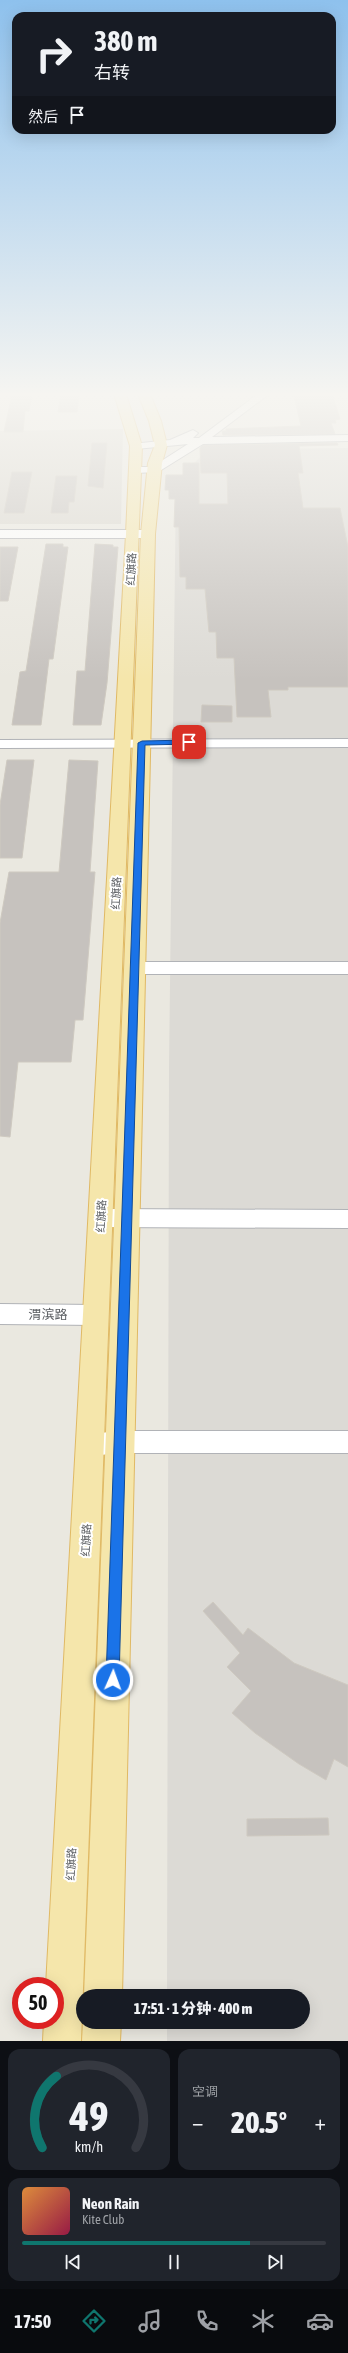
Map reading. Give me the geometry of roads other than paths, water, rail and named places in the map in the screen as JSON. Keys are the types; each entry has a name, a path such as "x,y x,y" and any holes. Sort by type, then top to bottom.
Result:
{"main road":[{"name":"红旗路","path":"62,2041 101,1218 132,743 142,489"},
{"name":"红旗路","path":"103,1989 135,968 132,743"},
{"path":"101,2041 102,2029"}],"street":[{"path":"0,534 141,534"},
{"path":"0,744 348,744"},
{"path":"135,968 348,968"},
{"path":"101,1218 348,1219"},
{"name":"渭滨路","path":"0,1314 96,1315"},
{"path":"90,1445 120,1442 348,1442"}]}
